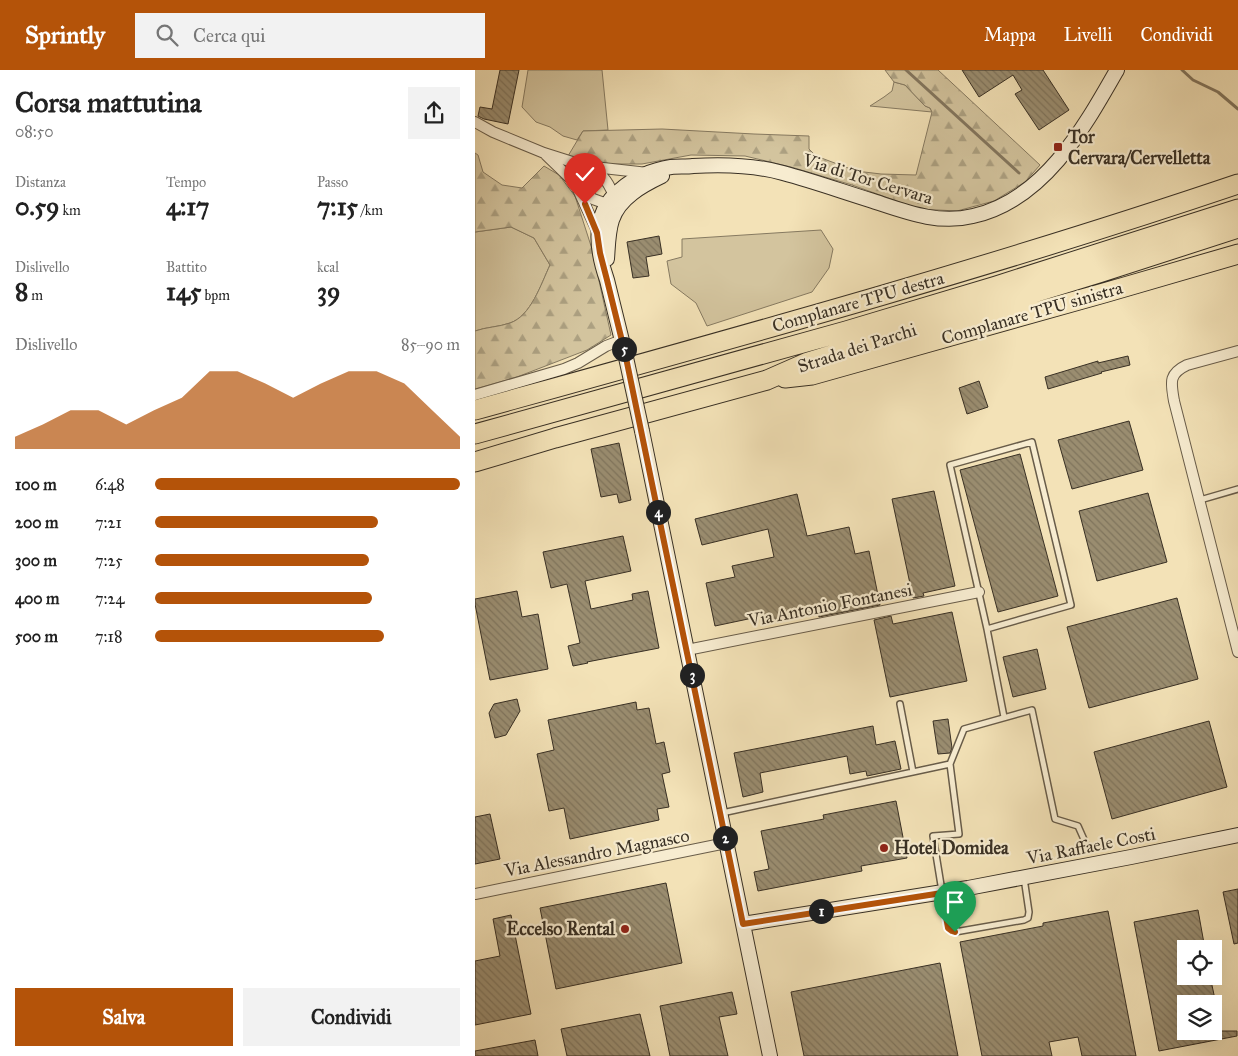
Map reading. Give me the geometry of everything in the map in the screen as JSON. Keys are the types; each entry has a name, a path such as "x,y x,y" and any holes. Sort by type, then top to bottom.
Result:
{"highway":[{"path":"1212,193 1238,178"},
{"name":"Complanare TPU destra","path":"475,410 915,286 1238,184"},
{"name":"Strada dei Parchi","path":"475,434 865,326 1238,209"},
{"name":"Strada dei Parchi","path":"475,462 767,380 808,362 1099,274 1238,228"},
{"name":"Complanare TPU sinistra","path":"767,380 812,374 1104,294 1238,254"}],"street":[{"name":"Via di Tor Cervara","path":"770,1056 642,431 600,253 597,233 600,220 630,181 649,173 671,167 734,165 784,173 919,216 957,219 974,216 990,211 1016,198 1051,168 1079,134 1117,70"},
{"path":"475,122 544,153 585,166 599,173 608,183 613,202 593,199 544,153"},
{"path":"585,166 649,173"},
{"path":"575,183 585,166"},
{"name":"Via di Tor Cervara","path":"613,202 628,197 650,182 671,172 691,167"},
{"path":"575,183 597,233"},
{"name":"Via di Tor Cervara","path":"607,280 608,240 613,202"},
{"path":"475,395 564,369 578,363 605,346 623,346"},
{"path":"1238,351 1180,368 1171,382 1174,401 1238,652"},
{"name":"Via Antonio Fontanesi","path":"687,650 979,592"},
{"name":"Via Raffaele Costi","path":"743,924 942,893 1238,835"},
{"name":"Via Alessandro Magnasco","path":"475,894 726,843"}],"lane":[{"path":"987,629 1071,605 1032,442 951,465 987,629 1004,718"},
{"path":"1200,500 1238,489"},
{"path":"900,704 913,772"},
{"path":"1024,878 1029,912 1028,918 955,932 948,928 933,836 959,834 950,764 964,729 1032,710 1055,818 1077,826 1086,844"},
{"path":"719,814 950,764"}],"green space":[{"path":"528,70 602,70 608,130 583,131 577,140 563,136 550,127 536,122 522,107"},
{"path":"885,70 938,70 1040,165 1025,182 994,201 957,211 919,209 852,185 745,156 691,155 642,164 611,164 568,156 583,131 662,129 809,136 809,149 816,156 856,171 916,175 932,112 905,85 894,82"},
{"path":"894,82 905,85 932,112 870,106 892,91"},
{"path":"475,153 478,155 483,172 502,185 522,188 544,166 559,175 575,196 592,249 611,335 587,350 517,377 475,389 475,331 510,323 524,314 530,307 550,265 534,238 511,227 475,232"},
{"path":"511,227 534,238 550,265 530,307 524,314 510,323 475,331 475,232"},
{"path":"821,230 833,249 829,268 812,292 707,326 696,303 671,284 667,261 682,257 682,239"}],"building":[{"path":"500,70 519,70 508,124 478,116 480,107 492,109"},
{"path":"962,70 1043,70 1069,110 1039,130 1015,94 1022,90 1013,75 979,97"},
{"path":"659,236 662,254 646,257 649,276 633,278 627,242"},
{"path":"1128,356 1130,365 1048,389 1045,377 1098,361 1098,363"},
{"path":"979,381 988,407 967,414 959,388"},
{"path":"1129,421 1143,470 1072,489 1058,440"},
{"path":"619,443 631,500 619,503 617,494 601,497 591,449"},
{"path":"1020,454 1058,596 998,612 960,470"},
{"path":"934,491 955,586 923,593 924,596 913,598 892,499"},
{"path":"1148,493 1167,562 1097,581 1079,511"},
{"path":"797,494 807,536 849,527 855,554 869,551 880,605 819,617 818,610 768,621 767,615 715,626 706,583 735,577 732,566 774,557 768,529 702,545 695,519"},
{"path":"623,536 631,571 585,581 591,609 633,600 632,594 648,591 659,648 573,666 568,646 580,643 567,584 551,588 543,552"},
{"path":"517,591 522,617 538,614 548,669 490,680 475,599"},
{"path":"1177,598 1198,679 1089,708 1067,627"},
{"path":"952,612 967,681 890,697 874,620 891,616 893,624"},
{"path":"1037,649 1046,689 1013,697 1003,657"},
{"path":"517,699 520,711 506,735 495,738 489,713 494,704"},
{"path":"636,702 637,710 649,708 656,744 664,742 670,772 662,774 669,807 657,809 659,820 570,839 564,808 549,811 537,754 554,750 548,720"},
{"path":"948,719 952,748 950,753 938,754 933,721"},
{"path":"1209,721 1227,787 1112,819 1094,752"},
{"path":"873,726 876,745 895,741 901,769 867,776 866,771 850,774 847,756 760,773 763,792 743,797 734,753"},
{"path":"896,801 907,858 861,866 862,871 758,891 754,872 769,869 761,831 824,819 823,815"},
{"path":"490,814 500,859 475,864 475,817"},
{"path":"666,883 682,963 556,989 540,908"},
{"path":"1238,889 1238,943 1234,944 1223,892"},
{"path":"1198,910 1203,940 1177,940 1177,985 1212,985 1214,995 1177,995 1177,1040 1216,1040 1159,1051 1134,922"},
{"path":"1108,911 1136,1056 1082,1056 1078,1037 1049,1042 1052,1056 982,1056 960,942 1043,926 1043,923"},
{"path":"511,915 531,1014 475,1025 475,961 500,956 493,919"},
{"path":"940,963 958,1056 804,1056 791,992"},
{"path":"732,992 737,1014 719,1017 728,1056 670,1056 660,1006"},
{"path":"640,1014 650,1056 567,1056 561,1029"},
{"path":"1222,1031 1237,1031 1237,1036 1222,1039"},
{"path":"535,1040 538,1056 475,1056 475,1051"}],"waterway":[{"path":"906,70 1019,173"},
{"path":"1182,70 1193,80 1218,92 1238,109"}],"place":[{"name":"Tor Cervara/Cervelletta","path":"1058,147"},
{"name":"Hotel Domidea","path":"884,848"},
{"name":"Eccelso Rental","path":"625,929"}],"route":[{"path":"585,204 597,233 603,269 625,353 743,924 942,893 948,928 955,932"}]}
